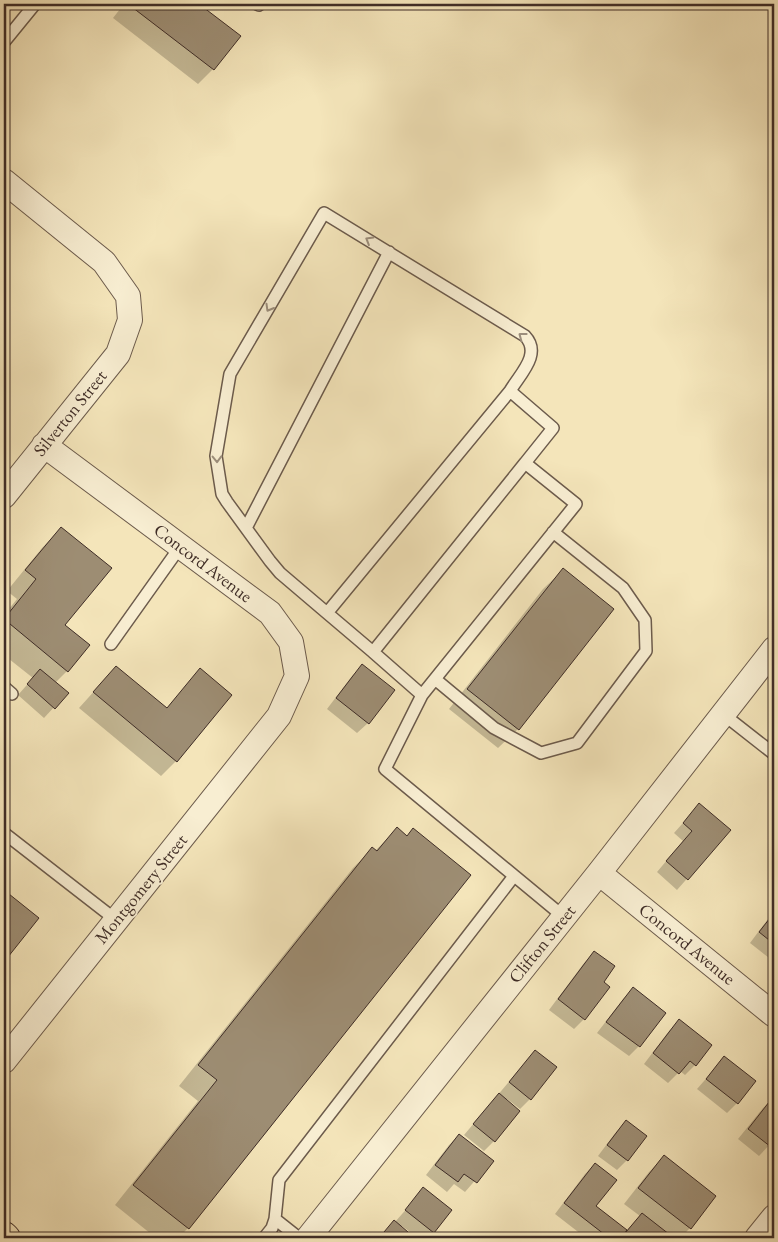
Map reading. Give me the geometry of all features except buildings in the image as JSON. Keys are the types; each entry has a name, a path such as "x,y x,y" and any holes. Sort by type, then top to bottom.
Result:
{"street":[{"name":"Silverton Street","path":"4,181 104,262 128,296 130,320 118,354 4,496"},
{"name":"Concord Avenue","path":"44,445 270,613 291,642 297,676 279,716"},
{"name":"Clifton Street","path":"308,1238 599,873 774,649"},
{"name":"Montgomery Street","path":"4,1062 279,716"},
{"name":"Concord Avenue","path":"599,873 774,1014"},
{"path":"757,1238 774,1217"}],"lane":[{"path":"4,42 34,4"},
{"path":"327,614 510,391 529,361 532,352 530,343 524,336 324,213 230,374 216,456 222,494 280,573 327,614 373,652 422,696"},
{"path":"246,528 389,252"},
{"path":"373,652 553,428 510,391"},
{"path":"525,463 576,504 422,696 385,769 564,917"},
{"path":"435,679 494,728 540,753 577,743 646,651 645,620 623,588 553,532"},
{"path":"111,644 180,547"},
{"path":"723,714 774,754"},
{"path":"4,833 116,920"},
{"path":"264,1238 272,1228 275,1218 279,1180 514,876"},
{"path":"275,1218 299,1238"}]}
